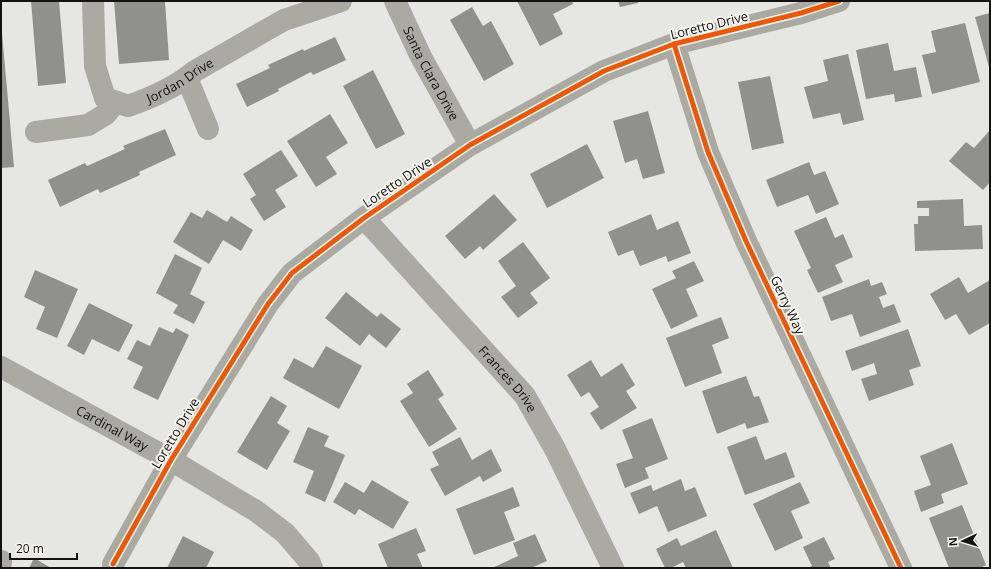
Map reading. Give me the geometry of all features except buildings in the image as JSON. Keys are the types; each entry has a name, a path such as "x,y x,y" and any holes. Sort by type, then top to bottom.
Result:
{"street":[{"path":"36,132 88,125 106,114 116,102 105,98 95,66 93,1"},
{"name":"Jordan Drive","path":"116,102 128,106 145,100 187,78 195,71 284,20 341,1"},
{"name":"Santa Clara Drive","path":"395,1 421,57 470,144"},
{"name":"Loretto Drive","path":"113,564 171,460 268,304 292,273 364,218 470,144 604,71 674,44 801,13 840,1"},
{"name":"Gerry Way","path":"674,44 708,152 746,241 901,568"},
{"path":"187,78 208,129"},
{"name":"Frances Drive","path":"364,218 525,396 555,449 613,568"},
{"name":"Cardinal Way","path":"1,367 171,460 256,510 285,533 309,560 312,568"}],"cycle path":[{"path":"113,564 171,460 268,304 292,273 364,218 470,145 604,71 674,44 801,13 839,1"},
{"path":"674,44 708,152 746,241 901,568"}]}
